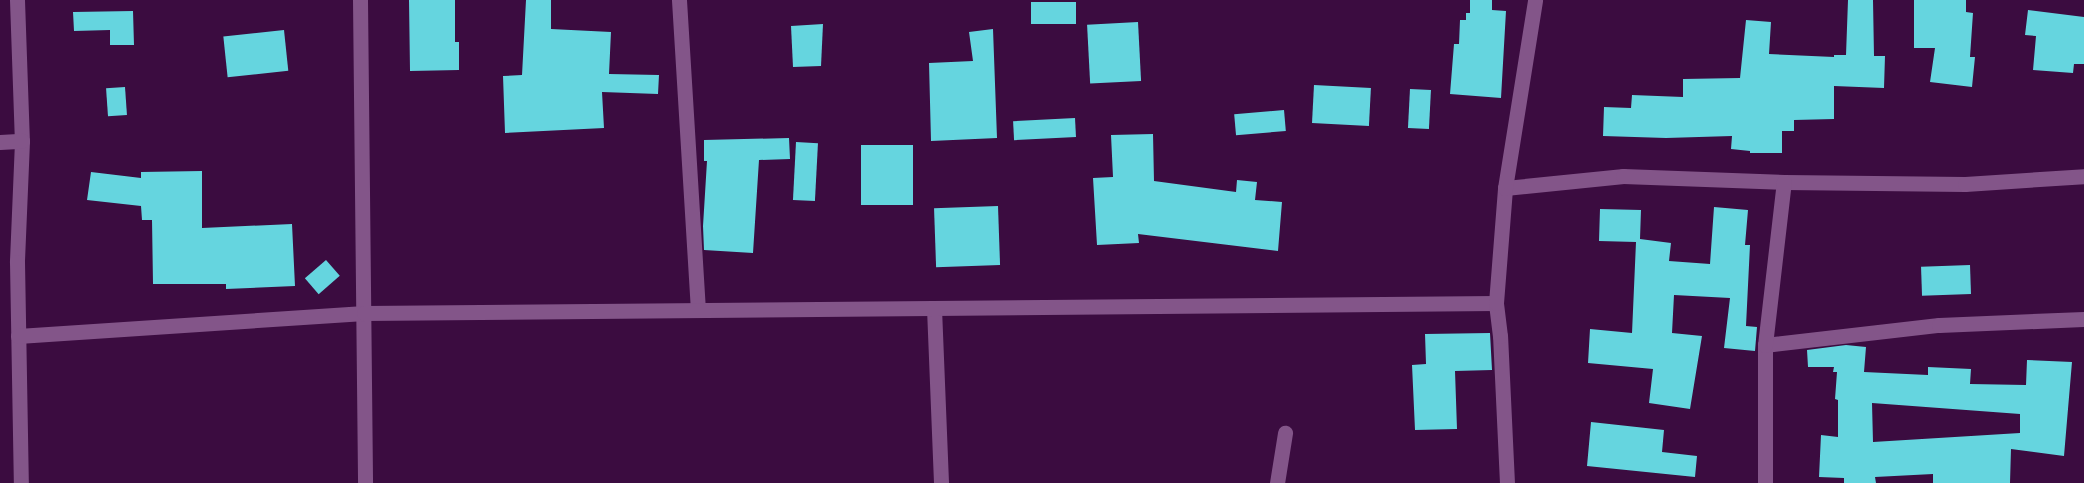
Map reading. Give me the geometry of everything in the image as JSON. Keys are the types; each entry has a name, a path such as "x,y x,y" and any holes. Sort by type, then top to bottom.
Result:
{"street":[{"path":"17,0 22,141 17,262 21,483"},
{"path":"360,0 364,483"},
{"path":"679,0 698,309"},
{"path":"1508,483 1496,303 1505,188 1535,0"},
{"path":"0,142 22,141"},
{"path":"1505,188 1623,176 1784,182 1965,184 2084,176"},
{"path":"1766,483 1765,345 1784,182"},
{"path":"18,336 364,313 1496,303"},
{"path":"934,308 941,483"},
{"path":"1765,345 1939,325 2084,319"},
{"path":"1277,483 1286,433"}],"building":[{"path":"409,0 455,0 455,42 459,42 459,70 410,71"},
{"path":"526,0 551,0 551,29 611,32 609,74 659,75 658,94 602,92 604,128 505,133 503,76 522,75"},
{"path":"1470,0 1492,0 1492,10 1506,11 1501,98 1450,94 1454,44 1459,44 1460,20 1466,20 1466,13 1470,13"},
{"path":"1848,0 1873,0 1874,56 1885,56 1884,88 1834,86 1834,119 1794,120 1794,131 1782,131 1782,153 1750,153 1750,151 1731,149 1732,136 1666,138 1603,136 1604,107 1631,108 1632,95 1683,97 1683,79 1740,78 1746,20 1771,22 1769,54 1834,57 1834,55 1846,55"},
{"path":"1914,0 1966,0 1966,12 1973,13 1970,57 1975,57 1972,87 1930,82 1935,48 1914,48"},
{"path":"1031,2 1076,2 1076,24 1031,24"},
{"path":"2028,10 2084,17 2084,64 2074,64 2073,73 2033,70 2036,36 2025,35"},
{"path":"133,11 134,45 110,45 110,30 74,31 73,12"},
{"path":"1138,22 1141,81 1090,84 1087,25"},
{"path":"823,24 821,66 793,67 791,26"},
{"path":"993,29 997,138 931,141 929,63 973,61 969,32"},
{"path":"284,30 288,71 228,77 223,36"},
{"path":"1314,85 1371,88 1369,126 1312,123"},
{"path":"125,87 127,115 108,116 106,88"},
{"path":"1410,89 1431,90 1429,129 1408,128"},
{"path":"1284,110 1286,131 1236,135 1234,114"},
{"path":"1075,118 1076,137 1014,140 1013,121"},
{"path":"1153,134 1154,181 1236,192 1237,180 1257,182 1255,200 1282,202 1278,251 1138,234 1139,243 1097,245 1093,178 1113,177 1111,135"},
{"path":"789,138 790,159 759,160 753,253 704,250 703,226 707,161 704,161 704,140"},
{"path":"796,142 818,143 815,201 793,200"},
{"path":"861,145 913,145 913,205 861,205"},
{"path":"202,171 202,228 292,224 295,286 226,289 226,284 153,284 152,220 142,220 141,206 87,200 91,172 141,178 141,172"},
{"path":"998,206 1000,265 936,267 934,208"},
{"path":"1714,207 1748,210 1745,245 1750,245 1746,326 1757,327 1755,351 1724,348 1730,298 1674,295 1672,333 1702,336 1690,409 1649,403 1653,369 1588,363 1590,329 1632,333 1636,242 1599,241 1600,209 1641,210 1640,239 1671,243 1669,261 1710,264"},
{"path":"326,260 340,276 319,294 305,278"},
{"path":"1970,265 1971,294 1922,296 1921,267"},
{"path":"1490,333 1492,370 1455,371 1457,429 1415,430 1412,365 1426,364 1425,334"},
{"path":"1846,345 1866,347 1864,372 1928,375 1928,367 1971,369 1970,384 2026,385 2027,360 2072,362 2064,456 2011,449 2010,483 1933,483 1933,474 1875,477 1876,483 1844,483 1844,478 1819,477 1821,435 1838,437 1838,400 1835,399 1837,372 1833,372 1834,367 1808,367 1807,350","holes":["1872,403 2020,414 2020,433 1873,442"]},
{"path":"1591,422 1664,430 1662,452 1697,456 1695,477 1587,466"}]}
